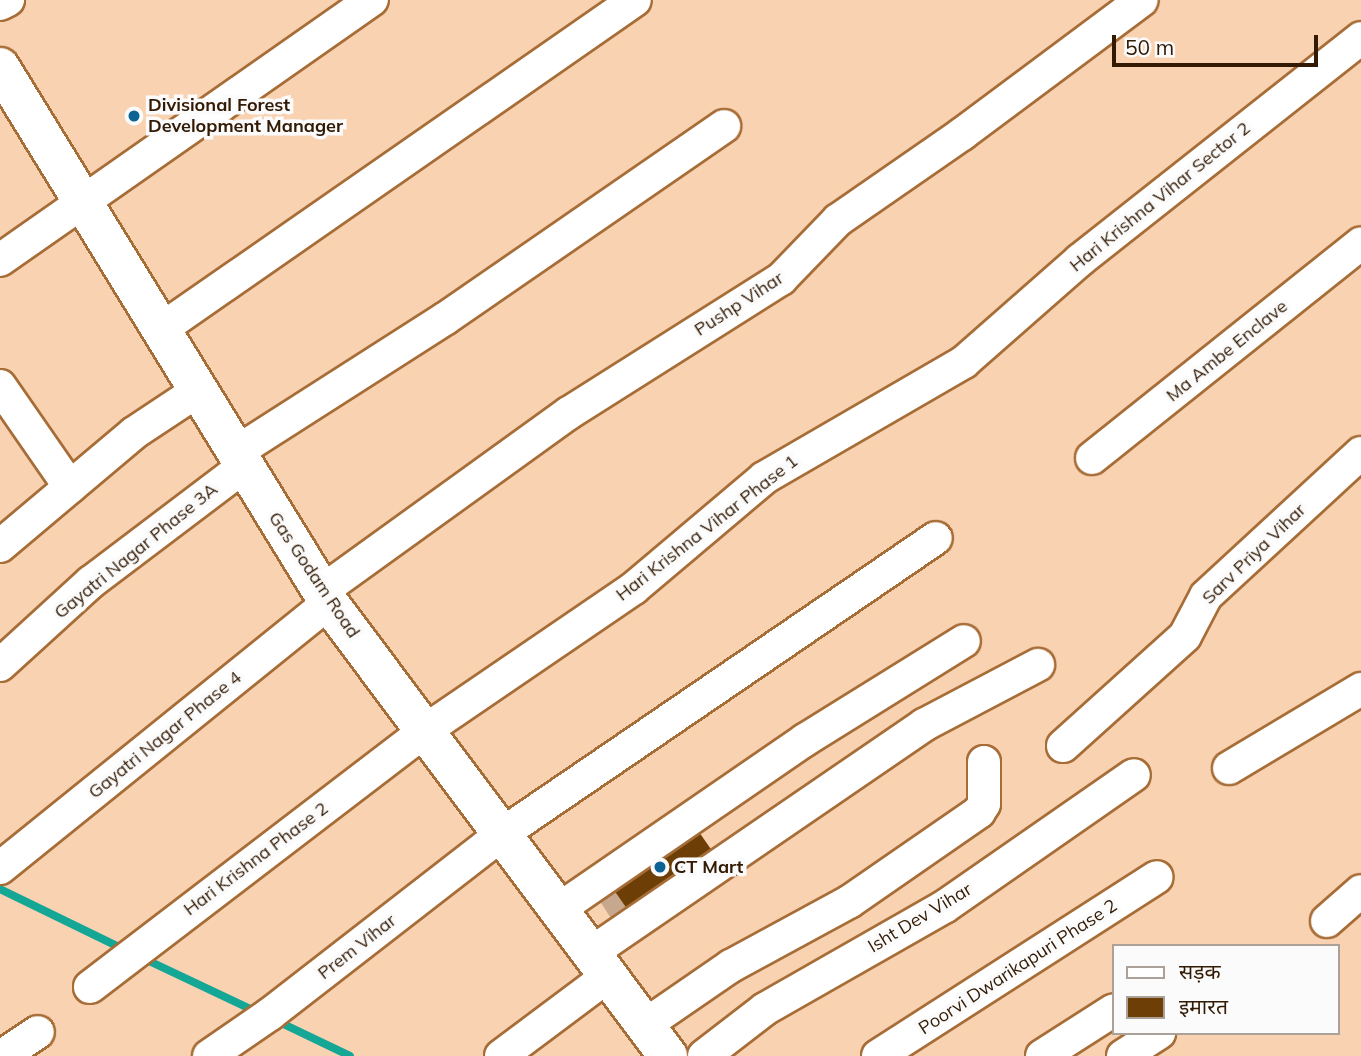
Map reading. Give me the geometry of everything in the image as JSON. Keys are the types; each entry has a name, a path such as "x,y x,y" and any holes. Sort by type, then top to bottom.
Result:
{"main road":[{"name":"Gas Godam Road","path":"4,85 81,201 196,392 326,597 423,732 668,1056"}],"street":[{"path":"0,4 8,0"},
{"path":"0,260 372,0"},
{"path":"160,330 635,0"},
{"name":"Pushp Vihar","path":"326,597 569,413 781,279 838,220 962,134 1142,0"},
{"name":"Hari Krishna Vihar Sector 2","path":"964,362 1080,260 1361,38"},
{"name":"Gayatri Nagar Phase 3A","path":"0,665 92,582 239,460 724,126"},
{"name":"Ma Ambe Enclave","path":"1092,458 1361,243"},
{"name":"Hari Krishna Vihar Phase 1","path":"423,732 634,588 775,471 901,402 964,362"},
{"path":"0,386 70,487"},
{"path":"0,546 134,433 196,392"},
{"name":"Sarv Priya Vihar","path":"1063,746 1185,636 1206,596 1361,453"},
{"name":"Prem Vihar","path":"209,1056 266,1017 502,834 936,538"},
{"name":"Gayatri Nagar Phase 4","path":"0,867 326,597"},
{"path":"559,909 805,740 964,641"},
{"path":"501,1056 599,965 924,725 1038,665"},
{"path":"1229,768 1361,689"},
{"name":"Hari Krishna Phase 2","path":"90,987 423,732"},
{"path":"645,1025 731,966 849,902 979,812 984,804 984,762"},
{"name":"Isht Dev Vihar","path":"704,1056 765,1009 944,907 1134,775"},
{"name":"Poorvi Dwarikapuri Phase 2","path":"878,1056 1157,877"},
{"path":"1327,921 1361,891"},
{"path":"1042,1056 1112,1011"},
{"path":"2,1056 38,1032"},
{"path":"1123,1056 1156,1035"}],"building":[{"name":"CT Mart","path":"692,822 714,854 630,913 608,881"}],"waterway":[{"path":"0,889 125,950"},
{"path":"149,961 257,1012"},
{"path":"275,1020 350,1056"}],"place":[{"name":"Divisional Forest Development Manager","path":"134,116"},
{"name":"CT Mart","path":"660,867"}]}
